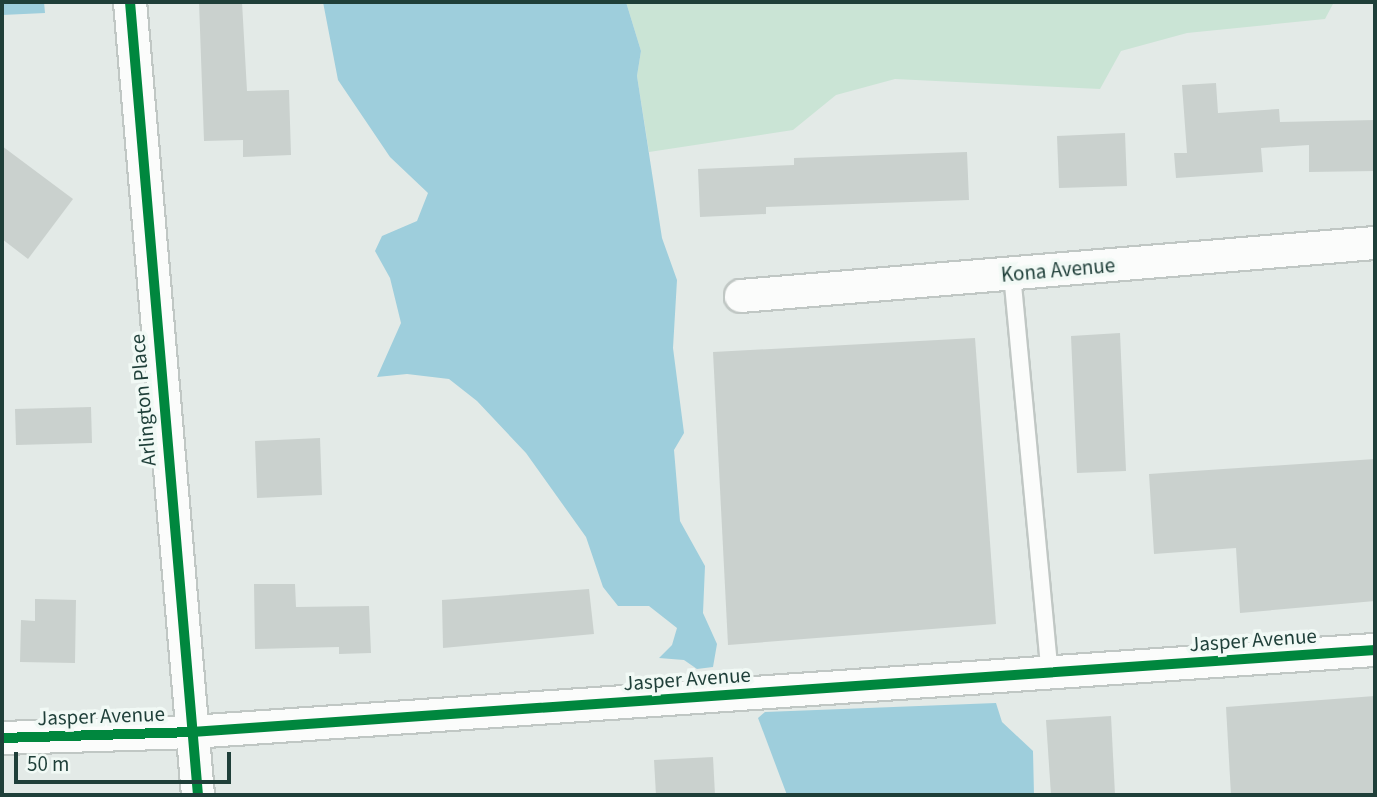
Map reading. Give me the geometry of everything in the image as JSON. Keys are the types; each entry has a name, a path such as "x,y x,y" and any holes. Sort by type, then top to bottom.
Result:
{"street":[{"name":"Arlington Place","path":"130,2 198,795"},
{"name":"Kona Avenue","path":"741,296 1375,243"},
{"name":"Jasper Avenue","path":"2,738 192,732 1375,650"}],"lane":[{"path":"1012,274 1050,673"}],"green space":[{"path":"626,2 1334,2 1325,19 1187,33 1121,51 1100,89 895,79 836,95 793,130 649,152 637,76 641,51"}],"water":[{"path":"2,2 44,2 45,13 2,15"},
{"path":"323,2 626,2 641,51 637,76 662,238 677,280 673,348 684,433 674,450 680,521 705,566 703,613 717,644 713,667 697,669 684,660 659,658 672,645 677,628 649,606 618,606 603,587 586,537 526,453 477,401 449,379 407,374 377,377 401,323 390,278 375,251 382,236 417,221 428,193 390,157 338,80"},
{"path":"996,703 1002,722 1033,751 1034,795 787,795 758,718 765,712"}],"building":[{"path":"199,2 242,2 247,91 289,90 291,155 243,157 243,140 204,141"},
{"path":"1216,83 1218,113 1279,109 1280,122 1375,120 1375,171 1309,172 1309,145 1261,148 1263,172 1176,178 1174,153 1187,153 1182,85"},
{"path":"1125,133 1127,186 1059,188 1057,136"},
{"path":"2,146 73,199 28,259 2,239"},
{"path":"967,152 969,200 766,207 766,214 700,217 698,169 794,165 794,158"},
{"path":"1120,333 1126,471 1077,473 1071,336"},
{"path":"975,338 996,624 728,645 713,352"},
{"path":"91,407 92,443 16,445 15,409"},
{"path":"320,438 322,495 257,498 255,441"},
{"path":"1375,459 1375,601 1240,613 1236,548 1154,554 1149,474"},
{"path":"254,584 295,584 296,607 369,606 371,653 339,654 339,647 255,649"},
{"path":"589,589 594,634 443,648 442,600"},
{"path":"35,599 76,600 75,663 20,662 21,620 35,621"},
{"path":"1375,696 1375,795 1231,795 1226,707"},
{"path":"1111,716 1115,795 1051,795 1046,720"},
{"path":"713,757 715,795 656,795 654,760"}],"cycle path":[{"path":"130,2 198,795"},
{"path":"2,738 192,732 1375,650"}]}
